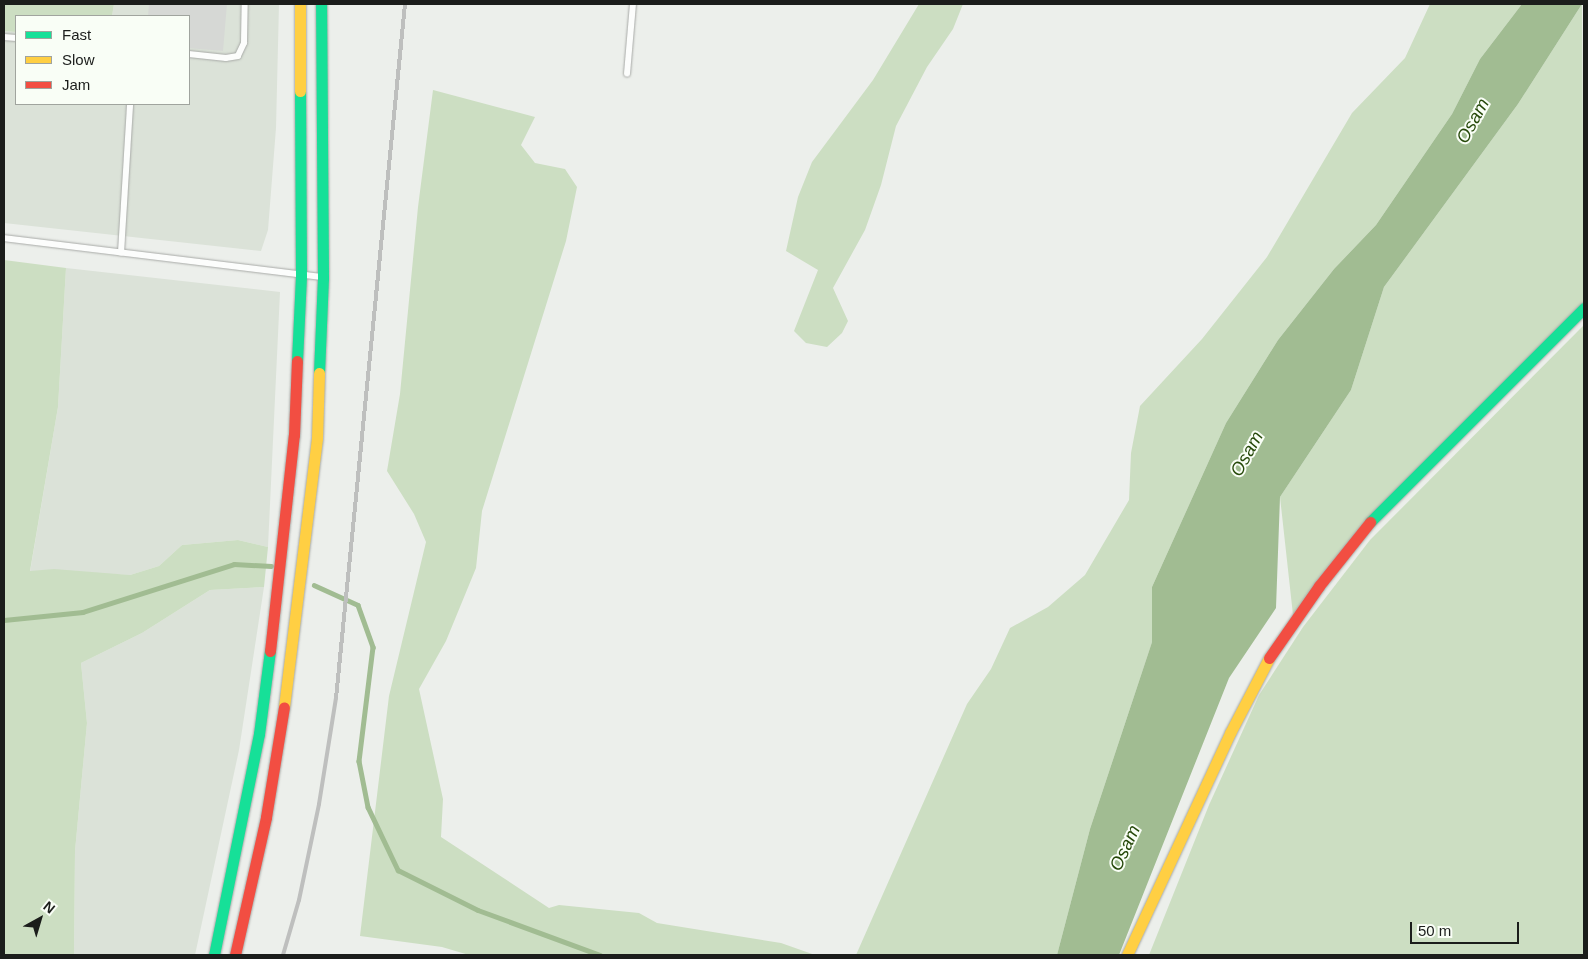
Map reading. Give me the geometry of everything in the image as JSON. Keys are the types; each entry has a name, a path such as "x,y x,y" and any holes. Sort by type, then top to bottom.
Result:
{"main road":[{"path":"214,955 246,810 272,658 294,435 302,276 300,4"},
{"path":"235,955 266,817 292,655 317,438 323,278 321,4"},
{"path":"1127,955 1230,733 1266,663 1318,586 1376,514 1437,457 1584,308"}],"lane":[{"path":"190,54 226,58 238,56 244,44 245,4"},
{"path":"627,74 633,4"},
{"path":"121,253 130,105"},
{"path":"4,238 323,278"}],"shaded area":[{"path":"4,4 114,4 112,15 15,15 15,32 4,31"},
{"path":"114,4 279,4 276,128 268,230 261,251 4,223 4,31 15,32 15,105 190,105 190,15 112,15"},
{"path":"919,4 963,4 953,29 927,67 896,126 881,185 865,230 833,288 848,321 842,333 827,347 806,343 794,331 818,270 786,251 798,197 812,162 873,80"},
{"path":"1430,4 1522,4 1480,59 1452,114 1376,225 1334,269 1278,340 1226,423 1152,587 1152,642 1090,829 1057,955 856,955 967,704 991,669 1010,628 1048,607 1085,575 1129,500 1131,453 1140,406 1202,339 1267,257 1352,113 1405,58"},
{"path":"1582,4 1584,307 1407,483 1293,615 1280,497 1351,390 1384,287 1518,104"},
{"path":"433,90 535,117 521,145 535,163 565,169 577,187 566,241 482,511 476,568 446,641 419,689 443,799 441,837 549,908 559,905 639,913 657,923 781,943 815,955 469,955 442,947 360,936 389,696 426,542 414,514 387,471 400,394 418,207"},
{"path":"4,260 66,268 58,407 30,571 54,569 130,575 159,566 182,545 238,540 268,547 264,587 210,590 142,633 81,663 87,723 75,851 74,955 4,955"},
{"path":"66,268 280,292 268,547 238,540 182,545 159,566 130,575 30,572 58,407"},
{"path":"1584,325 1584,955 1149,955 1209,805 1259,695 1303,627 1370,540"},
{"path":"264,587 239,750 195,955 74,955 75,851 87,723 81,663 142,633 210,590"}],"water":[{"name":"Osam","path":"1522,4 1582,4 1518,104 1384,287 1351,390 1280,497 1276,608 1229,678 1119,955 1057,955 1090,829 1152,642 1152,587 1226,423 1278,340 1334,269 1376,225 1452,114 1480,59"}],"building":[{"path":"149,4 227,4 223,51 190,48 190,15 148,15"}],"waterway":[{"path":"4,620 83,612 234,564 271,566"},
{"path":"314,585 358,605 373,647 359,761 368,807 398,870 478,910 600,955"}],"railway":[{"path":"283,955 299,900 319,804 336,698 405,4"}],"traffic: fast":[{"path":"319,373 323,278 321,4"},
{"path":"297,361 301,276 300,91"},
{"path":"1370,522 1584,308"},
{"path":"214,955 259,734 270,651"}],"traffic: slow":[{"path":"300,4 300,91"},
{"path":"284,707 317,438 319,373"},
{"path":"1127,955 1230,733 1269,658"}],"traffic: jam":[{"path":"270,651 294,435 297,361"},
{"path":"1269,658 1319,586 1370,522"},
{"path":"235,955 266,817 284,707"}]}
